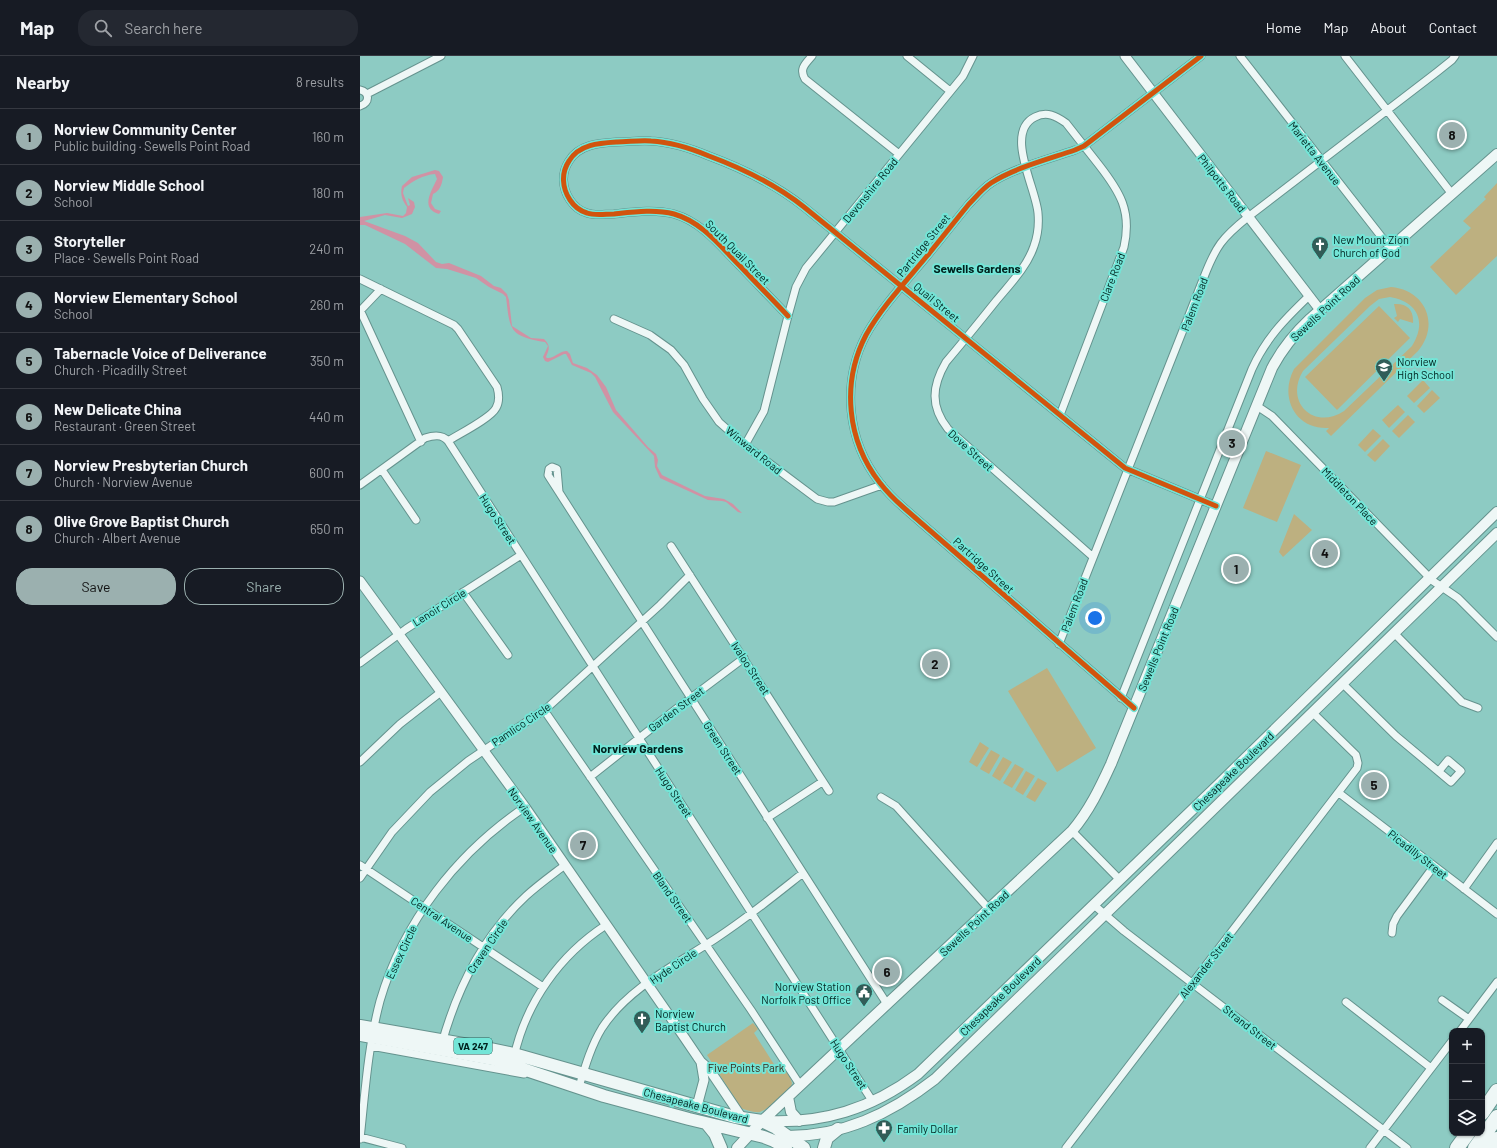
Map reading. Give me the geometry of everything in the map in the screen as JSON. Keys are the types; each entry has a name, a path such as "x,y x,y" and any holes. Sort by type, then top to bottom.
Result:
{"highway":[{"path":"1485,1109 1497,1092"},
{"path":"1475,1148 1497,1117"},
{"path":"1457,1148 1466,1136"},
{"path":"1490,1148 1497,1139"}],"main road":[{"name":"Sewells Point Road","path":"737,1148 762,1121 800,1085 1072,831 1086,813 1099,790 1134,708 1272,368 1281,352 1297,331 1497,154"},
{"name":"Chesapeake Boulevard","path":"360,1035 442,1044 583,1074 742,1118 762,1121 799,1121 837,1115 873,1102 904,1084 924,1069 1497,512"},
{"name":"Chesapeake Boulevard","path":"513,1060 561,1081 604,1096 750,1134 788,1136 820,1133 855,1125 886,1112 918,1092 935,1079 1497,533"},
{"name":"Chesapeake Boulevard","path":"360,1026 372,1037"},
{"path":"924,1069 935,1079"},
{"path":"788,1097 791,1112 799,1121"},
{"name":"VA 247","path":"762,1121 788,1136 804,1148"},
{"path":"707,1124 715,1134 721,1148"},
{"path":"824,1148 827,1138 838,1130"},
{"name":"VA 247","path":"750,1134 774,1141 786,1148"}],"street":[{"path":"812,56 803,69 805,79 899,154"},
{"path":"907,56 950,92"},
{"name":"Devonshire Road","path":"745,445 764,411 788,316 806,268 963,76 973,56"},
{"name":"Philpotts Road","path":"1125,56 1320,310"},
{"name":"Partridge Street","path":"1134,708 903,507 882,485 866,461 855,434 850,407 851,387 855,364 866,335 875,320 982,190 1000,178 1084,146 1201,56"},
{"name":"Marietta Avenue","path":"1240,56 1390,249"},
{"path":"1345,56 1452,194"},
{"name":"Palem Road","path":"1059,644 1211,259 1222,241 1248,217 1438,72 1452,60 1454,56"},
{"path":"367,94 439,57"},
{"path":"360,90 364,91 368,98 367,102 360,106"},
{"name":"Clare Road","path":"1026,167 1021,145 1022,132 1028,122 1038,116 1047,114 1060,118 1066,123 1114,184 1120,194 1126,213 1127,233 1124,247 1060,414"},
{"name":"Quail Street","path":"635,142 651,141 681,146 738,167 783,191 1128,469 1216,506"},
{"name":"South Quail Street","path":"635,142 592,145 582,149 572,156 564,169 563,183 567,196 574,206 580,210 592,214 649,211 664,212 673,214 691,222 708,233 788,316"},
{"name":"Dove Street","path":"1026,167 1038,213 1035,244 1025,265 946,362 937,379 935,404 943,422 948,429 1093,557"},
{"path":"360,279 454,325 497,387 499,396 497,407 494,412 448,441 442,436 425,438 360,485"},
{"path":"381,289 360,311 420,442"},
{"name":"Sewells Point Road","path":"1121,698 1258,356 1277,328 1309,296"},
{"name":"Winward Road","path":"614,319 650,336 671,350 684,365 712,412 731,433 820,501 834,502 882,485"},
{"name":"Middleton Place","path":"1257,406 1272,416 1430,578 1458,598 1497,637"},
{"name":"Hugo Street","path":"448,441 873,1102"},
{"path":"382,470 416,520"},
{"name":"Green Street","path":"559,492 887,1004"},
{"name":"Ivaloo Street","path":"671,546 829,791"},
{"name":"Lenoir Circle","path":"360,663 399,634 521,555"},
{"name":"Pamlico Circle","path":"360,878 363,867 407,816 441,782 483,750 544,710 593,667 690,575"},
{"name":"Norview Avenue","path":"360,581 525,807 701,1062 709,1069 742,1118"},
{"path":"463,592 508,655"},
{"path":"1394,633 1462,702 1478,708"},
{"name":"Garden Street","path":"590,777 744,658"},
{"path":"1343,684 1396,736 1439,771"},
{"path":"360,762 400,724 441,692"},
{"name":"Bland Street","path":"544,710 706,944 800,1085"},
{"name":"Alexander Street","path":"1066,1148 1357,768 1358,763 1356,756 1313,713"},
{"path":"767,818 822,782"},
{"name":"Picadilly Street","path":"1339,793 1497,914"},
{"path":"881,797 896,806 989,909"},
{"name":"Essex Circle","path":"360,1138 372,1037 381,1000 395,961 424,908 448,875 472,849 505,821 525,807"},
{"path":"1072,831 1120,880"},
{"path":"1464,889 1497,843"},
{"name":"Craven Circle","path":"442,1044 458,994 473,963 483,947 499,925 526,896 565,866"},
{"path":"1392,933 1393,924 1397,916 1434,866"},
{"name":"Central Avenue","path":"363,867 543,987"},
{"name":"Hyde Circle","path":"579,1087 590,1053 602,1028 625,1001 647,984 752,914 803,873"},
{"name":"Strand Street","path":"1094,905 1124,931 1192,984 1407,1148"},
{"path":"513,1060 528,1013 543,987 569,955 594,933 606,925"},
{"path":"1462,1028 1497,982"},
{"path":"1442,1000 1469,1019"},
{"path":"1346,1002 1432,1068"},
{"path":"372,1037 561,1081"},
{"path":"1370,1148 1449,1045"},
{"name":"Norview Avenue","path":"698,1106 704,1080 701,1062"},
{"path":"360,1138 402,1148"}],"green space":[{"path":"1497,183 1497,256 1456,295 1430,267 1471,228 1463,221 1486,199 1484,197"},
{"path":"1391,287 1403,290 1413,295 1421,302 1426,310 1428,320 1428,330 1425,341 1418,351 1331,436 1326,431 1329,428 1307,424 1299,418 1293,410 1288,390 1290,380 1294,369 1365,298 1377,290","holes":["1390,297 1400,300 1413,308 1419,321 1417,337 1412,346 1344,411 1333,416 1322,418 1305,410 1300,403 1297,393 1298,382 1303,371 1379,299"]},
{"path":"1394,304 1403,305 1409,308 1412,314 1413,323 1400,319 1398,322 1394,318 1397,316"},
{"path":"1379,306 1410,338 1337,410 1305,377"},
{"path":"1423,380 1430,388 1414,403 1407,396"},
{"path":"1432,390 1440,398 1424,413 1417,406"},
{"path":"1398,405 1405,412 1389,428 1382,420"},
{"path":"1408,415 1415,422 1399,438 1392,431"},
{"path":"1373,429 1381,436 1365,452 1358,445"},
{"path":"1383,439 1390,446 1375,462 1367,455"},
{"path":"1266,451 1301,465 1277,522 1243,508"},
{"path":"1294,514 1312,530 1283,557 1279,552"},
{"path":"1047,668 1096,748 1057,772 1008,691"},
{"path":"980,742 989,748 977,767 969,762"},
{"path":"991,750 1000,755 989,774 980,769"},
{"path":"1003,757 1012,762 1000,781 992,776"},
{"path":"1015,764 1024,769 1012,788 1003,783"},
{"path":"1026,771 1035,776 1023,795 1015,790"},
{"path":"1038,778 1047,783 1035,802 1026,797"},
{"name":"Five Points Park","path":"753,1023 758,1029 754,1033 777,1069 782,1066 790,1077 792,1083 791,1087 772,1105 760,1112 741,1108 707,1055"}],"shaded area":[{"path":"435,170 439,171 443,177 442,182 437,191 433,194 431,203 435,209 441,211 439,214 433,211 428,204 430,194 437,179 435,174 418,179 404,188 403,193 408,206 410,205 408,198 414,202 415,207 412,214 402,218 385,215 364,221 405,236 418,243 436,262 442,264 449,263 481,276 494,286 501,288 507,294 509,300 512,326 506,297 503,294 476,278 447,269 436,268 405,244 365,225 360,225 360,217 387,213 403,216 406,213 407,207 402,197 402,186 412,177"},
{"path":"512,326 531,338 544,339 548,346 545,342 524,337 518,334"},
{"path":"548,346 549,350 546,357 547,358 567,351 570,354 573,363 587,368 597,375 606,387 616,410 648,447 656,454 658,460 657,466 662,475 705,496 724,499 733,504 742,513 738,512 726,502 708,500 660,478 655,467 654,456 613,412 595,377 591,373 572,365 566,354 548,362 545,361 543,357"}],"cycle path":[{"path":"1134,708 885,490 869,467 860,449 854,430 851,411 853,372 858,353 866,335 879,315 982,190 991,183 1010,173 1084,146 1201,56"},
{"path":"788,316 710,236 702,229 684,218 667,212 644,211 597,215 580,210 570,200 564,186 566,166 573,155 584,148 610,142 658,142 673,144 695,150 735,166 759,178 782,191 804,207 1125,468 1216,506"}],"place":[{"name":"Olive Grove Baptist Church","path":"1452,135"},
{"name":"New Mount Zion Church of God","path":"1320,260"},
{"name":"Norview High School","path":"1384,382"},
{"name":"Storyteller","path":"1232,443"},
{"name":"Norview Elementary School","path":"1325,553"},
{"name":"Norview Community Center","path":"1236,569"},
{"name":"Norview Middle School","path":"935,664"},
{"name":"Tabernacle Voice of Deliverance","path":"1374,785"},
{"name":"Norview Presbyterian Church","path":"583,845"},
{"name":"New Delicate China","path":"887,972"},
{"name":"Norview Station Norfolk Post Office","path":"864,1007"},
{"name":"Norview Baptist Church","path":"642,1034"},
{"name":"Family Dollar","path":"884,1143"}],"district":[{"name":"Sewells Gardens","path":"977,268"},
{"name":"Norview Gardens","path":"638,748"}]}
